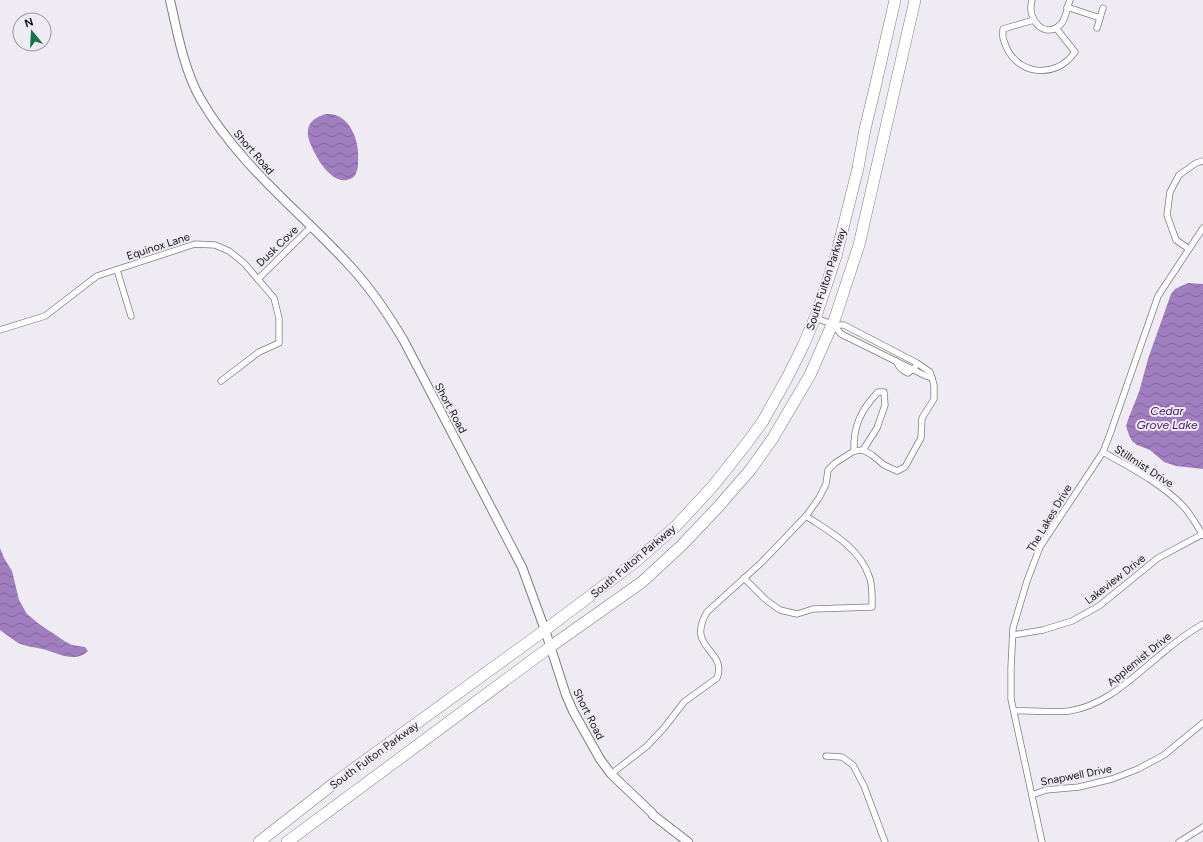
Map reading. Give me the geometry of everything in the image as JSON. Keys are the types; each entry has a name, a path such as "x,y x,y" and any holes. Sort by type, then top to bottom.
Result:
{"highway":[{"name":"South Fulton Parkway","path":"259,842 337,781 597,592 657,544 713,486 763,420 787,378 816,318 836,256 856,175 865,129 895,0"},
{"name":"South Fulton Parkway","path":"287,842 550,647 642,582 682,546 751,469 773,438 810,375 833,325 859,245 915,0"}],"street":[{"name":"Short Road","path":"170,0 191,79 200,97 222,131 244,159 350,266 371,290 388,314 404,341 522,567 545,630 566,695 573,711 600,759 611,774 653,815 688,842"},
{"path":"1032,0 1030,14 1036,25 1045,29 1056,28 1062,23 1070,0"},
{"path":"1067,7 1100,18"},
{"path":"1096,28 1103,8"},
{"path":"1034,20 1003,29 1003,40 1008,50 1015,60 1028,68 1043,71 1058,67 1069,60 1075,52 1056,28"},
{"path":"1189,249 1176,240 1167,214 1170,192 1179,175 1196,163 1203,161"},
{"name":"Dusk Cove","path":"258,279 311,227"},
{"name":"The Lakes Drive","path":"1042,842 1011,699 1013,628 1027,580 1040,547 1103,452 1158,296 1203,228"},
{"name":"Equinox Lane","path":"0,330 46,316 98,276 195,244 215,246 229,251 244,263 274,298 279,318 279,343 259,352 221,381"},
{"path":"117,270 131,316"},
{"path":"611,774 651,741 664,728 684,702 717,678 719,667 716,658 706,647 700,635 702,620 707,612 762,562 806,516 819,498 826,484 828,470 835,463 854,451 863,450 884,465 897,471 905,467 922,438 922,418 934,399 934,385 930,372 917,363 844,325 833,325 816,318"},
{"path":"833,325 841,334 896,361 902,371 908,373 913,370 917,363"},
{"path":"877,351 881,345"},
{"path":"913,370 932,378"},
{"path":"854,451 854,438 857,424 866,404 878,392 884,392 885,405 877,428 863,450"},
{"name":"Stillmist Drive","path":"1103,452 1142,474 1164,489 1185,507 1203,534"},
{"path":"744,578 766,600 780,610 797,614 814,609 872,607 870,577 861,559 846,543 806,516"},
{"name":"Lakeview Drive","path":"1013,635 1043,630 1072,621 1099,606 1158,558 1203,534"},
{"name":"Applemist Drive","path":"1014,711 1070,711 1110,695 1135,677 1180,639 1203,624"},
{"name":"Snapwell Drive","path":"1032,795 1046,790 1079,787 1112,779 1138,769 1164,754 1203,722"},
{"path":"826,756 842,757 853,765 864,786 885,842"},
{"path":"1179,842 1203,827"}],"water":[{"path":"326,114 341,118 347,123 355,137 358,153 358,167 355,176 348,180 340,180 328,172 318,160 309,140 309,126 313,120"},
{"name":"Cedar Grove Lake","path":"1188,283 1203,284 1203,469 1176,466 1164,462 1150,450 1137,445 1132,441 1126,426 1139,392 1148,359 1171,294 1175,289"},
{"path":"0,548 12,571 19,600 27,614 66,642 72,645 85,647 88,651 83,655 73,657 62,655 18,643 0,630"}]}
